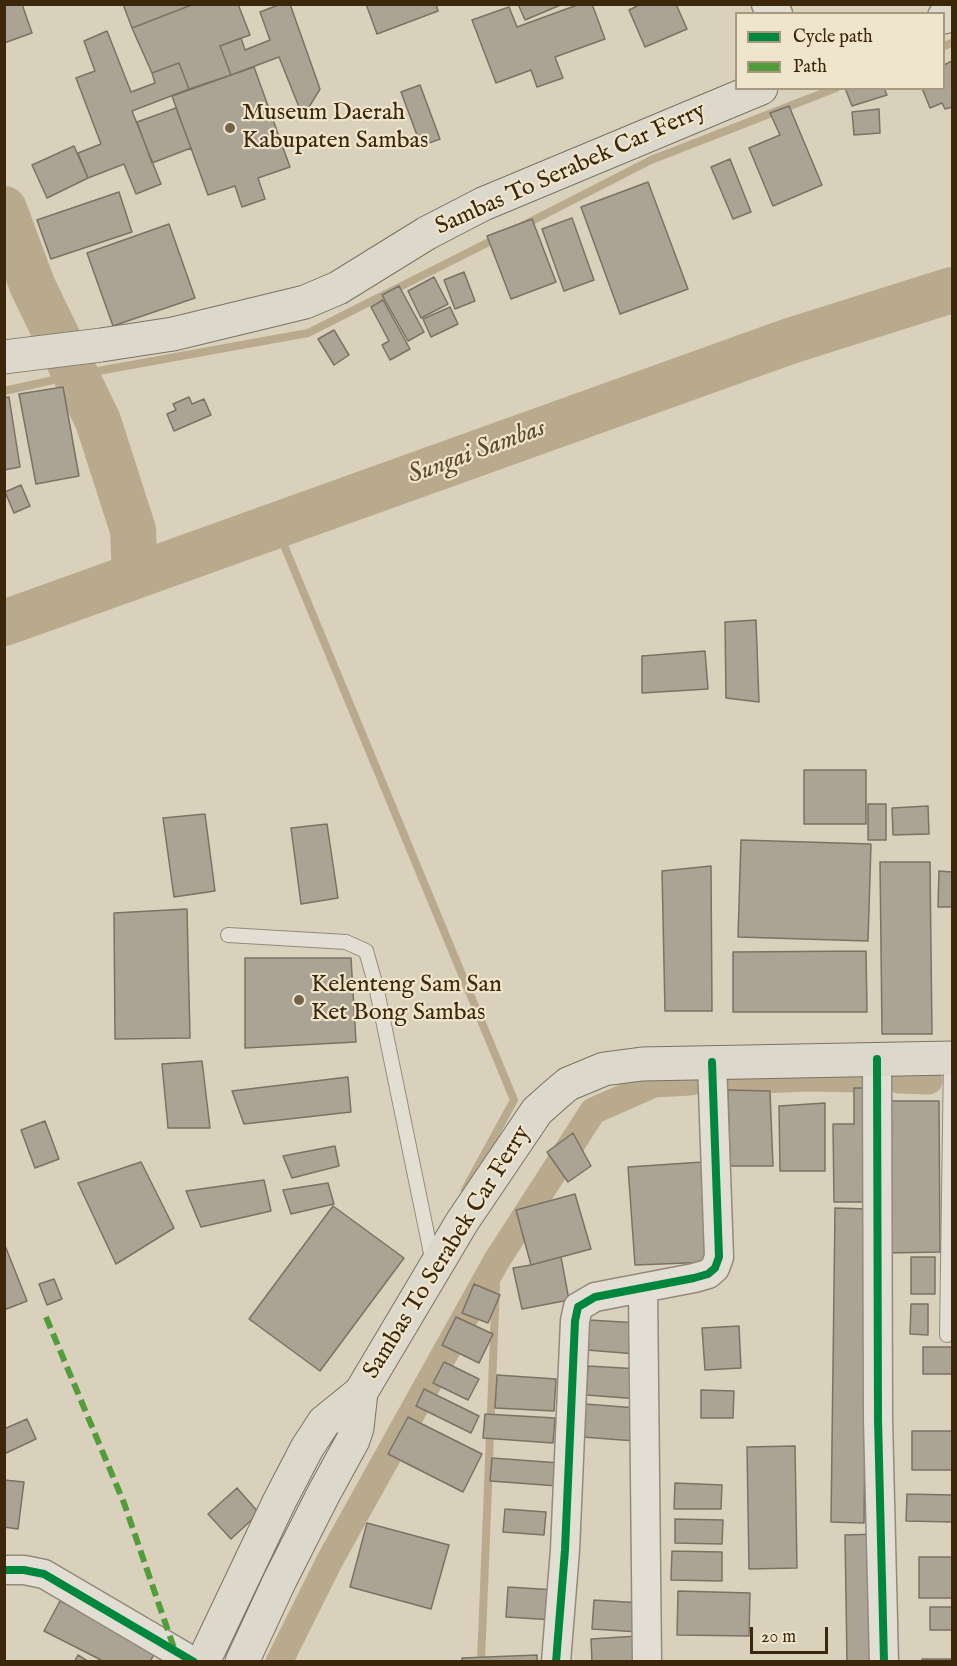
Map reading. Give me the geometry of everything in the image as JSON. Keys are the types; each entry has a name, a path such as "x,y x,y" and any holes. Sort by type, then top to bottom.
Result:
{"highway":[{"name":"Sambas To Serabek Car Ferry","path":"4,357 174,334 305,302 338,288 427,233 483,204 756,90"},
{"name":"Sambas To Serabek Car Ferry","path":"361,1392 462,1222 537,1111 568,1084 604,1069 642,1064 952,1058"},
{"path":"203,1662 307,1448 324,1422 361,1392"},
{"path":"242,1662 324,1492 353,1440 357,1428 361,1392"}],"street":[{"path":"877,1059 878,1419 884,1662"},
{"path":"556,1662 565,1550 575,1321 578,1307 595,1298 701,1276 716,1268 719,1257 712,1062"},
{"path":"644,1289 647,1662"},
{"path":"4,1570 24,1570 44,1574 195,1662"}],"lane":[{"path":"228,934 346,942 366,951 376,986 434,1269"},
{"path":"947,1335 952,1058"}],"building":[{"path":"4,4 22,4 32,33 4,43"},
{"path":"123,4 194,4 132,28"},
{"path":"194,4 238,4 250,35 220,46 231,75 189,89 179,63 152,73 132,28"},
{"path":"281,4 290,4 320,89 303,117 279,57 231,75 220,46 241,38 245,50 270,40 260,12"},
{"path":"366,4 436,4 438,11 377,34"},
{"path":"518,4 563,4 525,20"},
{"path":"580,4 592,4 605,39 555,57 563,78 537,87 531,70 496,83 472,20 509,7 517,27"},
{"path":"641,4 676,4 687,29 645,47 629,10"},
{"path":"107,31 131,92 155,83 152,73 179,63 189,89 132,111 161,184 136,194 124,164 88,178 78,153 101,144 76,78 95,71 84,41"},
{"path":"952,61 952,107 945,109 942,103 930,108 923,90 945,90 945,64"},
{"name":"Museum Daerah Kabupaten Sambas","path":"254,67 290,167 258,178 265,199 242,207 235,186 208,195 172,96"},
{"path":"420,85 440,139 421,146 401,92"},
{"path":"846,90 885,90 887,95 852,106"},
{"path":"789,106 822,185 773,206 749,148 780,135 770,113"},
{"path":"176,108 191,148 152,163 137,122"},
{"path":"879,109 880,133 854,135 852,112"},
{"path":"74,146 88,178 47,198 32,165"},
{"path":"730,159 751,212 733,219 711,167"},
{"path":"648,182 688,289 620,314 581,207"},
{"path":"119,192 132,232 51,259 37,220"},
{"path":"572,218 594,280 564,291 542,229"},
{"path":"532,219 556,282 511,299 487,236"},
{"path":"169,224 195,298 113,326 87,253"},
{"path":"464,272 475,301 455,309 444,280"},
{"path":"434,277 448,304 421,318 408,291"},
{"path":"399,286 424,332 408,341 382,295"},
{"path":"383,300 410,349 390,360 382,345 389,341 371,307"},
{"path":"450,307 458,324 431,337 423,319"},
{"path":"334,330 349,355 334,365 318,339"},
{"path":"63,387 79,476 36,484 19,394"},
{"path":"9,397 20,467 4,470 4,398"},
{"path":"189,397 192,404 204,399 211,415 174,431 167,414 176,410 173,404"},
{"path":"21,485 30,506 14,513 5,492"},
{"path":"756,620 759,702 726,698 725,622"},
{"path":"705,651 708,689 642,693 642,656"},
{"path":"804,770 866,770 866,824 804,824"},
{"path":"868,804 886,804 886,840 868,840"},
{"path":"928,806 929,834 893,835 892,808"},
{"path":"205,814 215,891 174,897 163,818"},
{"path":"327,824 338,898 301,904 291,828"},
{"path":"741,840 871,844 868,941 738,937"},
{"path":"880,862 930,862 932,1034 882,1034"},
{"path":"711,866 712,1011 665,1011 662,871"},
{"path":"939,871 952,872 952,907 938,907"},
{"path":"187,909 190,1038 115,1039 114,913"},
{"path":"866,951 867,1012 733,1012 733,952"},
{"name":"Kelenteng Sam San Ket Bong Sambas","path":"245,958 351,958 356,1042 245,1048"},
{"path":"202,1061 210,1128 168,1128 162,1064"},
{"path":"348,1077 351,1112 244,1124 232,1091"},
{"path":"854,1088 871,1088 871,1202 834,1202 833,1124 854,1124"},
{"path":"728,1090 770,1091 773,1166 730,1166"},
{"path":"888,1101 939,1101 940,1252 887,1253"},
{"path":"825,1103 825,1171 780,1171 779,1106"},
{"path":"45,1121 59,1159 35,1168 21,1130"},
{"path":"573,1133 591,1166 568,1182 547,1152"},
{"path":"335,1146 339,1166 292,1178 283,1156"},
{"path":"141,1162 174,1228 116,1264 78,1183"},
{"path":"703,1162 712,1262 635,1265 628,1167"},
{"path":"264,1180 271,1211 201,1227 186,1191"},
{"path":"328,1183 334,1204 291,1214 283,1190"},
{"path":"575,1194 591,1249 531,1265 516,1210"},
{"path":"333,1206 404,1258 320,1371 249,1319"},
{"path":"835,1208 868,1209 864,1523 831,1522"},
{"path":"4,1243 27,1301 4,1310"},
{"path":"561,1257 569,1300 522,1309 513,1268"},
{"path":"911,1257 935,1257 935,1294 911,1294"},
{"path":"54,1279 62,1299 47,1305 39,1284"},
{"path":"474,1284 500,1295 488,1323 462,1313"},
{"path":"911,1304 928,1304 928,1335 910,1334"},
{"path":"456,1317 493,1334 479,1363 442,1345"},
{"path":"589,1320 639,1323 636,1354 587,1350"},
{"path":"739,1326 741,1368 705,1370 702,1328"},
{"path":"923,1347 952,1347 952,1374 923,1374"},
{"path":"444,1362 479,1379 468,1400 433,1383"},
{"path":"588,1366 640,1369 639,1399 586,1395"},
{"path":"497,1375 556,1379 554,1411 495,1408"},
{"path":"424,1389 479,1416 471,1433 416,1406"},
{"path":"701,1390 734,1391 733,1418 701,1418"},
{"path":"585,1404 637,1408 635,1441 582,1437"},
{"path":"485,1414 555,1418 553,1443 483,1438"},
{"path":"408,1417 482,1454 463,1492 388,1454"},
{"path":"27,1419 36,1439 4,1454 4,1429"},
{"path":"912,1431 952,1431 952,1470 912,1470"},
{"path":"795,1446 797,1568 749,1569 747,1447"},
{"path":"492,1458 560,1463 558,1486 490,1481"},
{"path":"4,1480 24,1482 18,1529 4,1527"},
{"path":"675,1483 722,1485 721,1509 674,1509"},
{"path":"237,1488 259,1513 231,1539 208,1514"},
{"path":"907,1494 952,1495 952,1522 906,1521"},
{"path":"505,1509 546,1512 544,1535 503,1532"},
{"path":"675,1519 723,1520 722,1544 675,1543"},
{"path":"367,1523 449,1545 431,1609 350,1587"},
{"path":"879,1534 881,1662 847,1662 845,1535"},
{"path":"672,1551 722,1552 722,1581 671,1580"},
{"path":"919,1557 952,1557 952,1598 919,1598"},
{"path":"508,1587 556,1590 554,1620 506,1617"},
{"path":"678,1591 750,1593 749,1636 677,1635"},
{"path":"594,1600 641,1603 639,1632 592,1629"},
{"path":"60,1601 156,1650 150,1662 105,1662 44,1631"},
{"path":"930,1607 952,1607 952,1630 930,1630"},
{"path":"637,1636 638,1662 592,1662 591,1639"},
{"path":"78,1655 89,1662 74,1662"},
{"path":"537,1655 537,1662 462,1662 462,1658"},
{"path":"922,1659 952,1659 952,1662 922,1662"}],"waterway":[{"path":"945,46 952,43"},
{"path":"524,225 651,160 831,90"},
{"path":"4,209 33,287 98,421 133,530 135,576"},
{"path":"4,391 76,375 308,333 497,238"},
{"name":"Sungai Sambas","path":"4,623 790,341 952,290"},
{"path":"276,526 514,1100 465,1190"},
{"path":"735,1081 856,1079"},
{"path":"899,1080 929,1081"},
{"path":"279,1662 330,1560 497,1260 593,1111 654,1084 691,1082"},
{"path":"481,1662 497,1260"}],"marked path":[{"path":"46,1317 124,1503 175,1651"}],"cycle path":[{"path":"877,1059 878,1419 884,1662"},
{"path":"556,1662 565,1550 575,1321 578,1307 595,1297 694,1278 708,1274 715,1268 719,1257 712,1062"},
{"path":"4,1570 24,1570 44,1574 194,1662"}],"place":[{"name":"Museum Daerah Kabupaten Sambas","path":"230,128"},
{"name":"Kelenteng Sam San Ket Bong Sambas","path":"299,1000"}]}
